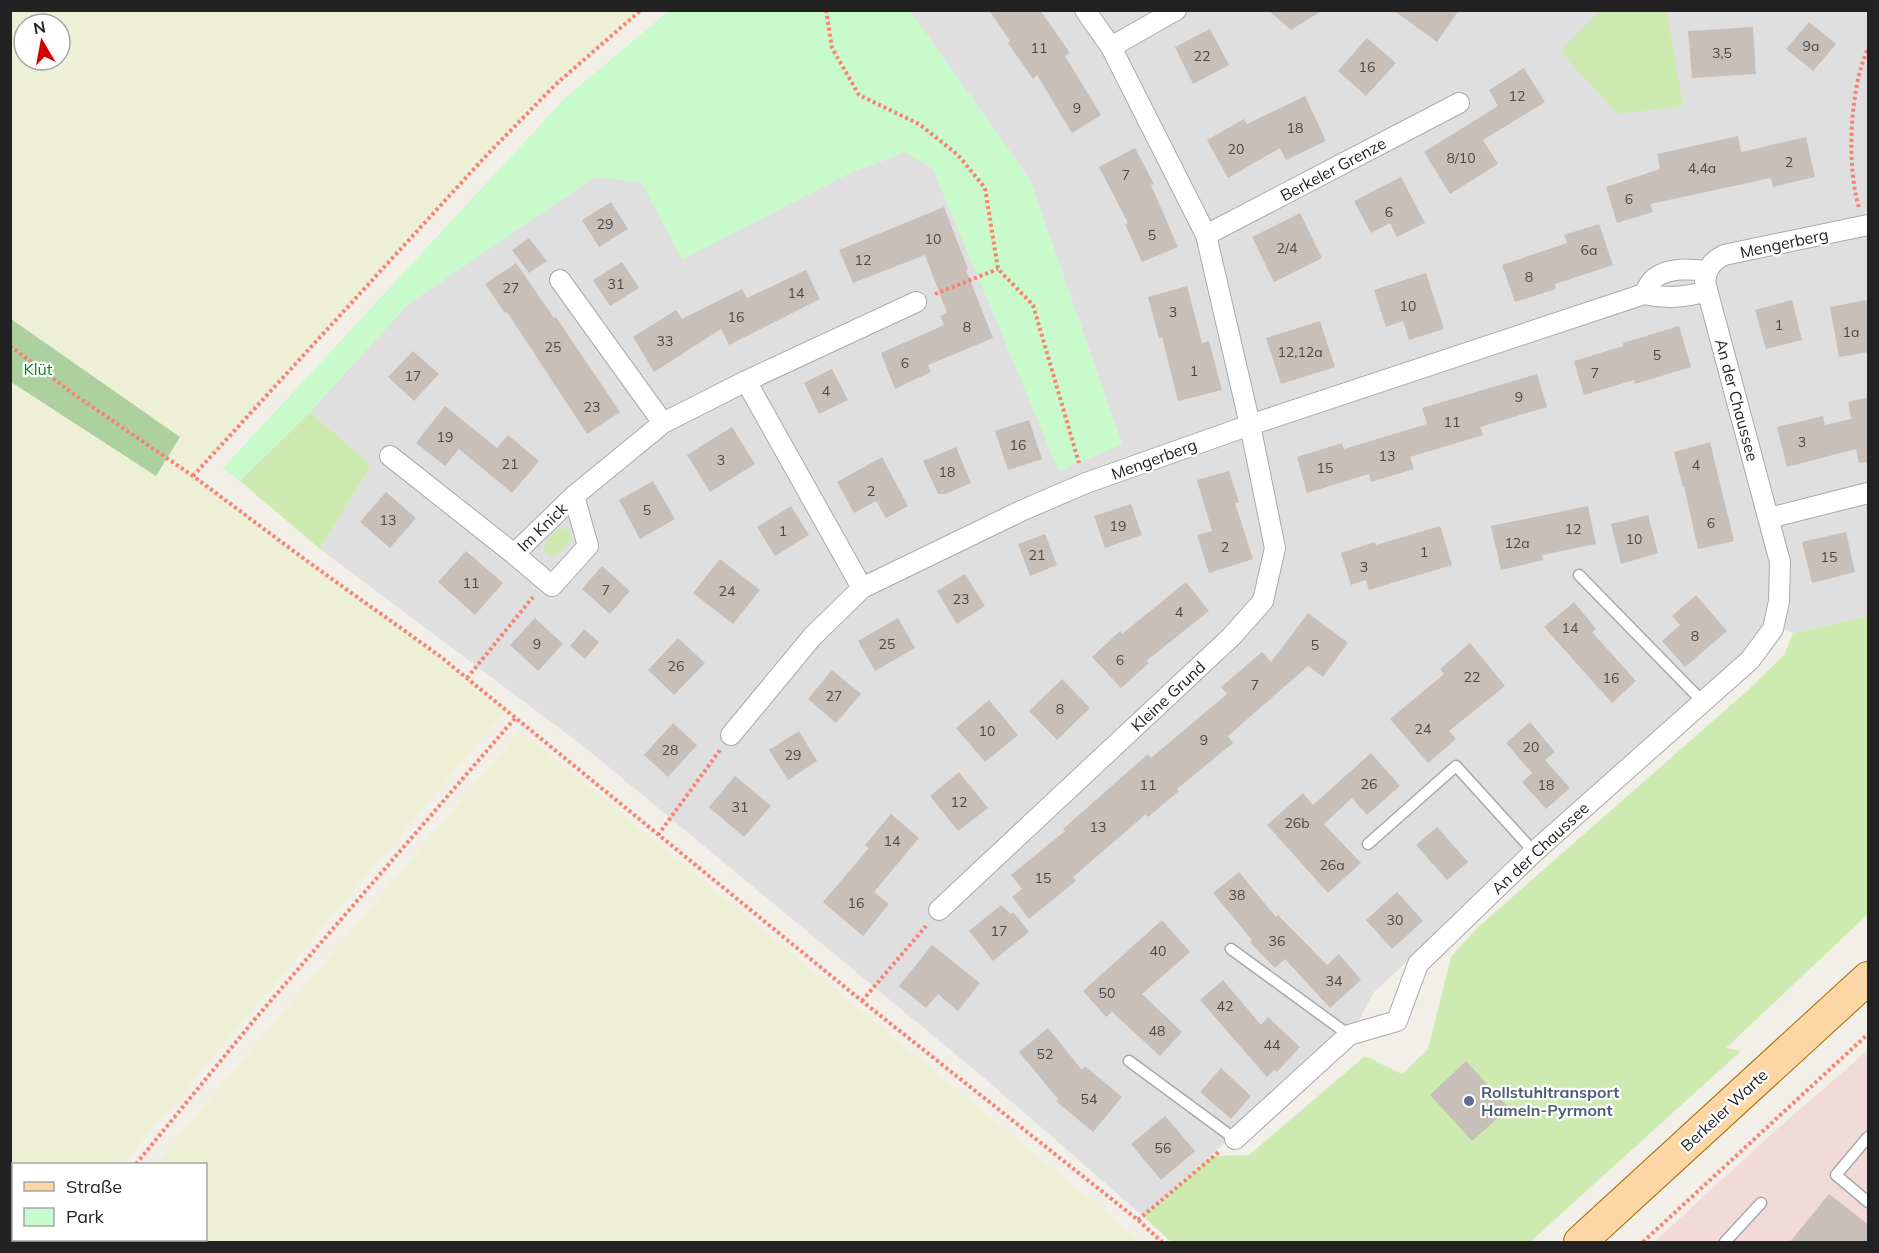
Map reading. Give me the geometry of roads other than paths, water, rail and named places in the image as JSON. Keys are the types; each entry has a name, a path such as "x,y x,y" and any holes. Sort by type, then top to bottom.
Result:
{"main road":[{"name":"Berkeler Warte","path":"1580,1242 1869,978"}],"street":[{"path":"1085,10 1111,47 1206,235 1250,425"},
{"path":"1111,47 1176,10"},
{"name":"Berkeler Grenze","path":"1206,235 1459,103"},
{"name":"Mengerberg","path":"731,735 812,637 862,588 1023,510 1086,483 1250,425 1644,294 1662,298 1691,296 1706,281 1715,260 1724,255 1867,225"},
{"name":"Mengerberg","path":"1644,294 1654,278 1688,268 1706,281"},
{"path":"560,280 663,423"},
{"name":"An der Chaussee","path":"1235,1139 1349,1035 1397,1022 1418,964 1534,852 1750,660 1773,629 1779,601 1780,562 1706,281"},
{"name":"Im Knick","path":"390,456 514,554 574,496 663,423 746,381 916,302"},
{"path":"746,381 862,588"},
{"name":"Kleine Grund","path":"939,910 1231,637 1263,601 1275,548 1250,425"},
{"path":"1769,518 1869,493"},
{"path":"514,554 552,586 588,546 574,496"}],"lane":[{"path":"1579,575 1702,701"},
{"path":"1368,844 1456,766 1534,852"},
{"path":"1231,949 1349,1035"},
{"path":"1129,1061 1235,1139"},
{"path":"1869,1137 1836,1175 1869,1202"},
{"path":"1725,1242 1761,1203"}],"place":[{"name":"Rollstuhltransport Hameln-Pyrmont","path":"1469,1101"}],"park label":[{"name":"Klüt","path":"38,369"}]}
